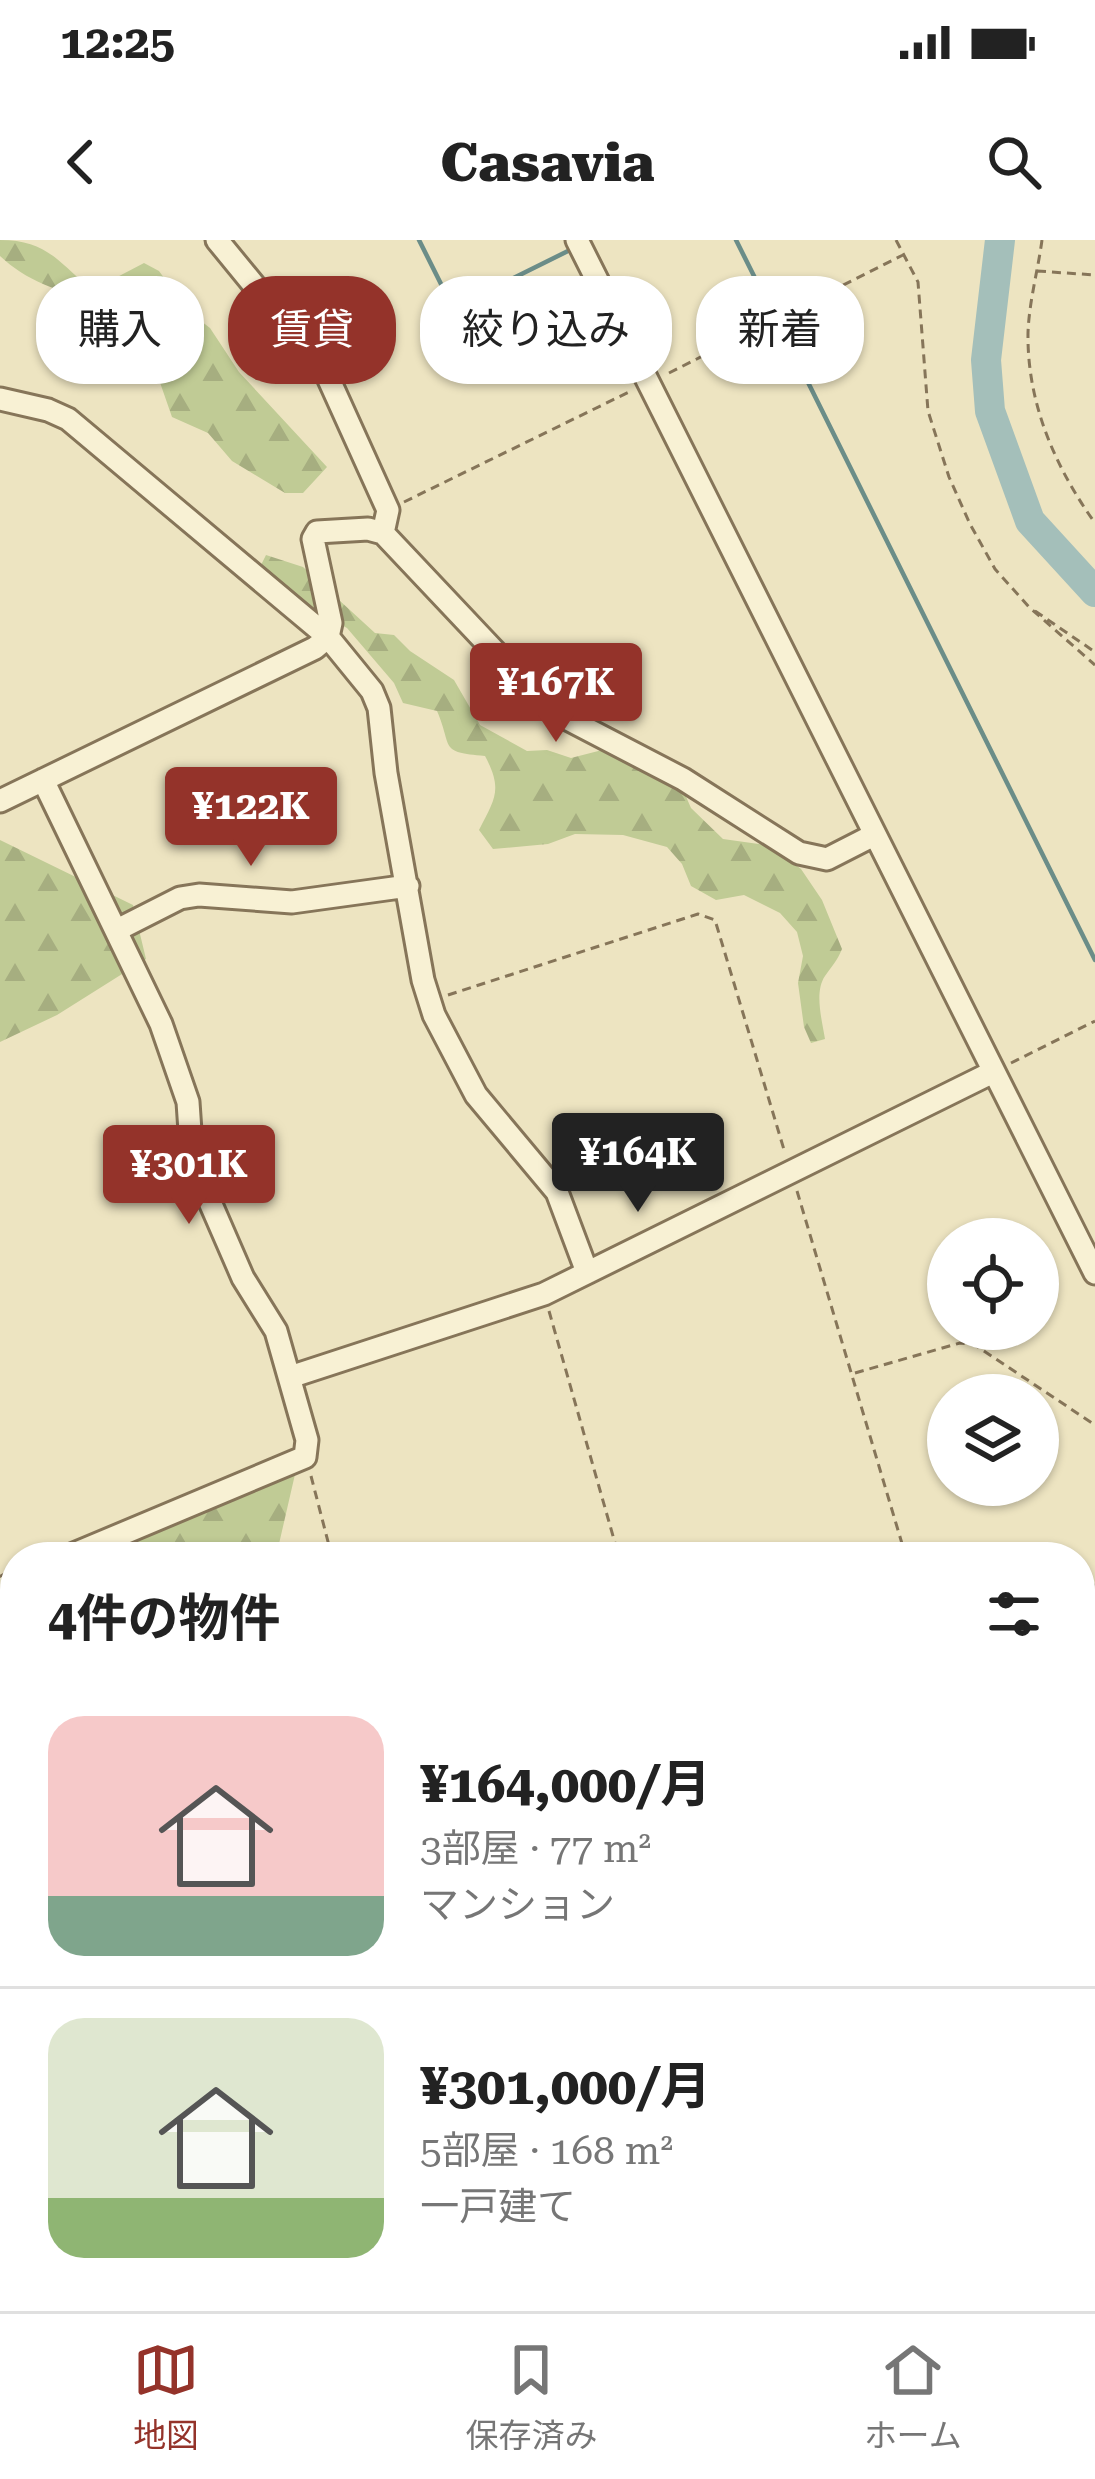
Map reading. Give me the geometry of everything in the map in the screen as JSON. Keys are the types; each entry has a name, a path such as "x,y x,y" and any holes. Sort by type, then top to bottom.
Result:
{"street":[{"path":"217,240 326,373 388,510 383,533"},
{"path":"577,240 595,276"},
{"path":"649,384 1095,1274"},
{"path":"3,407 49,410 68,419 328,637 372,691 379,708 386,773 429,1000 476,1095 557,1192 587,1272"},
{"path":"0,802 315,648 328,637 332,623 313,539 316,532 368,529 383,533 560,715 683,779 799,854 827,859 874,835"},
{"path":"43,780 117,930 182,1078 200,1179 243,1278 276,1331 307,1440 305,1457 103,1542"},
{"path":"117,930 180,898 292,902 408,886"},
{"path":"290,1377 544,1294 993,1072"}],"path":[{"path":"896,240 918,282 928,411 949,477 995,568 1028,607 1095,665"},
{"path":"1042,240 1028,330 1031,381 1044,431 1074,493 1095,523"},
{"path":"672,371 903,255"},
{"path":"1037,271 1095,275"},
{"path":"388,510 647,384"},
{"path":"1028,607 1095,652"},
{"path":"429,1000 698,914 715,920 902,1542"},
{"path":"993,1072 1095,1021"},
{"path":"544,1294 615,1542"},
{"path":"854,1374 960,1343 975,1345 1095,1425"},
{"path":"305,1457 328,1542"}],"green space":[{"path":"0,240 27,243 76,276 36,276 36,280 0,256"},
{"path":"144,263 163,276 119,276"},
{"path":"204,323 228,355 228,384 250,384 327,467 303,493 285,493 232,461 208,433 172,417 160,384 204,384"},
{"path":"266,555 303,567 375,633 394,635 454,680 480,725 527,751 547,750 571,758 610,748 680,783 691,808 723,839 772,846 801,869 822,900 842,949 820,990 825,1039 811,1043 804,1027 798,983 803,956 797,932 780,913 744,895 716,900 691,886 682,864 667,847 623,835 575,834 548,844 493,849 479,830 495,794 485,756 453,750 437,711 403,703 394,683 347,628 297,601 261,565"},
{"path":"0,840 133,905 146,959 57,1015 0,1042"},
{"path":"296,1470 279,1542 122,1542"}],"waterway":[{"path":"419,240 453,308 568,251"},
{"path":"736,240 754,276"},
{"path":"1000,240 986,360 990,411 1030,521 1095,592"},
{"path":"809,384 1095,960"}]}
